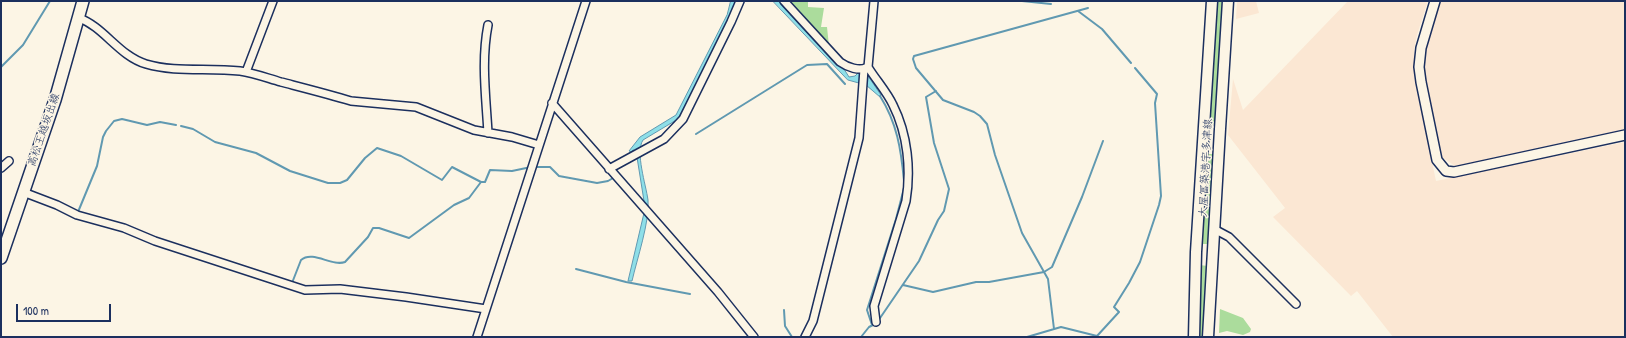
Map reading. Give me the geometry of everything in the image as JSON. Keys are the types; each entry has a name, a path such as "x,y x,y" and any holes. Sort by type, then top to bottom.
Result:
{"main road":[{"name":"高松王越坂出線","path":"1,258 54,100 83,1"},
{"name":"大屋冨築港宇多津線","path":"1194,337 1196,252 1212,1"},
{"name":"大屋冨築港宇多津線","path":"1208,337 1228,1"},
{"path":"1204,128 1220,129"},
{"path":"1196,252 1213,255"}],"street":[{"path":"246,72 274,1"},
{"path":"477,337 586,1"},
{"path":"609,169 664,139 683,119 740,1"},
{"path":"784,1 840,62 846,66 865,70 886,93 898,117 907,152 908,184 906,201 874,306 876,322"},
{"path":"805,337 813,321 859,138 863,85 874,1"},
{"path":"1435,1 1420,48 1419,67 1437,160 1446,171 1454,172 1625,135"},
{"path":"79,18 91,24 120,49 140,62 189,70 210,69 246,72 351,101 416,107 474,130 512,137 539,145"},
{"path":"488,25 484,44 484,72 488,133"},
{"path":"552,104 718,292 754,337"},
{"path":"1,168 9,161"},
{"path":"23,192 57,205 77,215 124,228 154,241 305,290 340,290 406,297 486,309"},
{"path":"1214,229 1229,237 1296,304"}],"shaded area":[{"path":"1237,1 1256,1 1259,13 1236,19"},
{"path":"1348,1 1428,1 1417,35 1414,50 1414,77 1436,181 1625,142 1625,337 1393,337 1357,291 1351,296 1273,217 1285,208 1228,135 1233,79 1243,110"},
{"path":"1441,1 1625,1 1625,129 1455,166 1442,157 1425,75 1426,49 1429,35"}],"green space":[{"path":"786,1 808,1 808,7 824,8 821,27 827,27 829,46"},
{"path":"1216,1 1224,1 1215,123 1212,125 1209,124"},
{"path":"1206,154 1214,154 1209,244 1201,244"},
{"path":"1199,265 1208,266 1204,337 1196,337"},
{"path":"1220,309 1243,318 1251,329 1250,332 1243,335 1227,331 1219,333"}],"water":[{"path":"731,1 737,1 731,16 678,119 643,140 641,145 640,152 648,200 648,209 645,229 632,281 628,281 644,213 644,201 636,151 629,151 640,137 676,115 727,15"},
{"path":"773,1 778,1 844,69 849,77 855,76 858,73 868,76 881,95 880,97 866,85 848,80"}],"waterway":[{"path":"1,67 23,45 50,1"},
{"path":"1022,1 1051,4"},
{"path":"1054,329 1048,279 1022,233 995,155 987,124 974,112 943,100 916,68 913,59 914,56 1088,8"},
{"path":"1078,11 1102,29 1131,63"},
{"path":"696,134 807,65 827,64 845,84"},
{"path":"1027,337 1061,327 1097,336 1119,312 1114,307 1140,262 1161,196 1155,103 1157,94 1135,68"},
{"path":"878,321 919,261 938,220 944,211 949,189 934,143 926,97 936,91"},
{"path":"872,325 867,310 896,219 904,188 897,137 886,106 880,96"},
{"path":"78,212 97,166 103,137 114,121 122,119 147,125 160,122 176,125"},
{"path":"181,126 193,129 215,142 256,153 290,171 328,183 340,183 347,180 365,158 377,148 401,156 442,180 452,167 481,182"},
{"path":"903,285 933,292 976,282 989,282 1044,272 1052,267 1082,197 1103,141"},
{"path":"292,283 301,260 306,257 340,263 345,262 368,237 373,228 379,228 409,238 454,205 469,198 481,182 485,182 490,170 512,171 531,167"},
{"path":"535,167 550,167 559,176 597,183 608,181 613,178"},
{"path":"576,269 626,282 690,294"},
{"path":"784,310 785,326 792,337"},
{"path":"861,337 869,327 873,325"}]}
